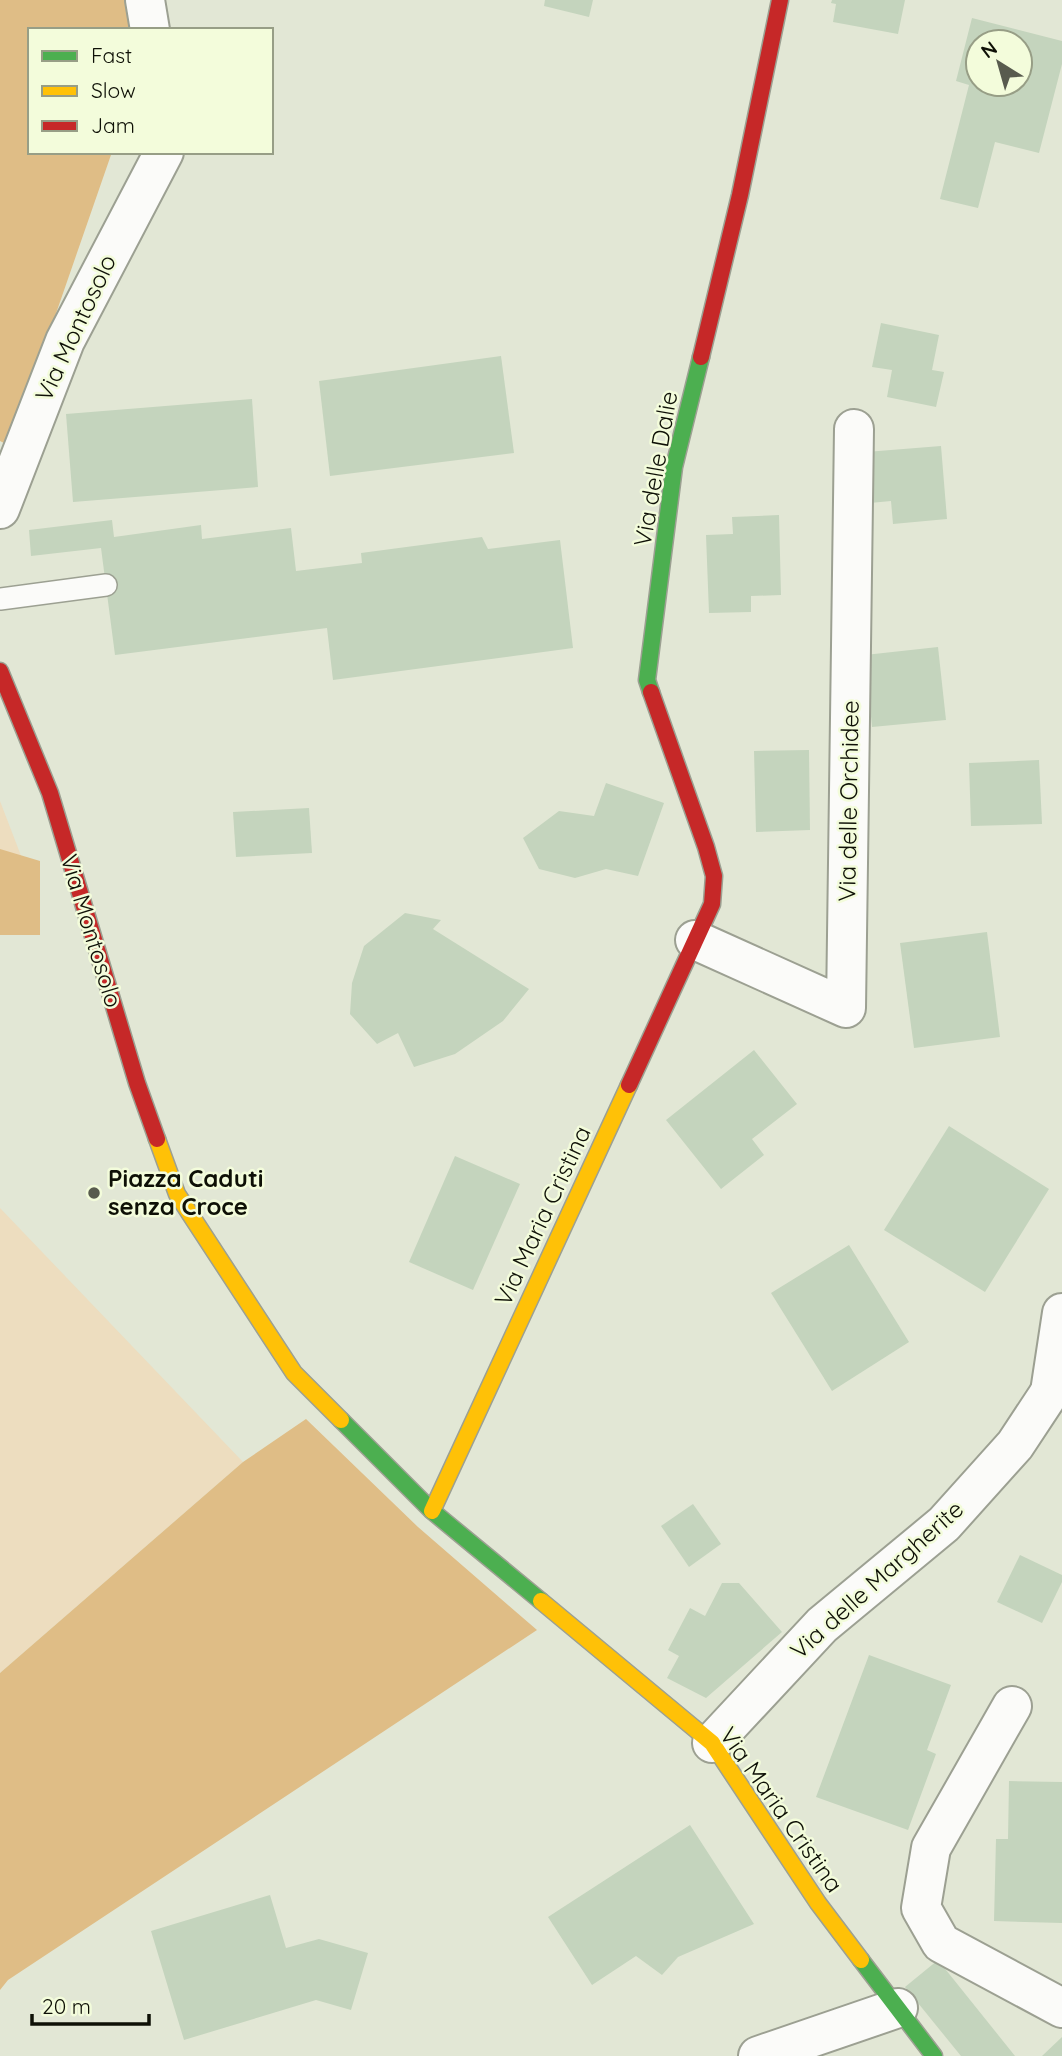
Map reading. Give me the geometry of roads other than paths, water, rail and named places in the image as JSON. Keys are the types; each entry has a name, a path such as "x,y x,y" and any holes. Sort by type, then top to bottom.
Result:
{"street":[{"path":"145,0 150,28"},
{"name":"Via delle Dalie","path":"695,940 712,904 713,876 706,847 647,680 674,467 740,195 780,0"},
{"name":"Via Montosolo","path":"0,509 65,341 163,154"},
{"name":"Via delle Orchidee","path":"695,940 845,1008 854,429"},
{"name":"Via Montosolo","path":"0,671 50,793 137,1083 177,1194 294,1373"},
{"name":"Via Maria Cristina","path":"432,1511 695,940"},
{"path":"1056,1386 1062,1313"},
{"name":"Via Maria Cristina","path":"294,1373 432,1511 712,1743 818,1903 934,2056"},
{"name":"Via delle Margherite","path":"712,1743 821,1625 944,1524 1015,1444 1056,1386"},
{"path":"1013,1706 931,1848 921,1908 941,1943 1062,2008"},
{"path":"758,2056 898,2008"}],"lane":[{"path":"0,599 106,585"}],"place":[{"name":"Piazza Caduti senza Croce","path":"94,1193"}]}
